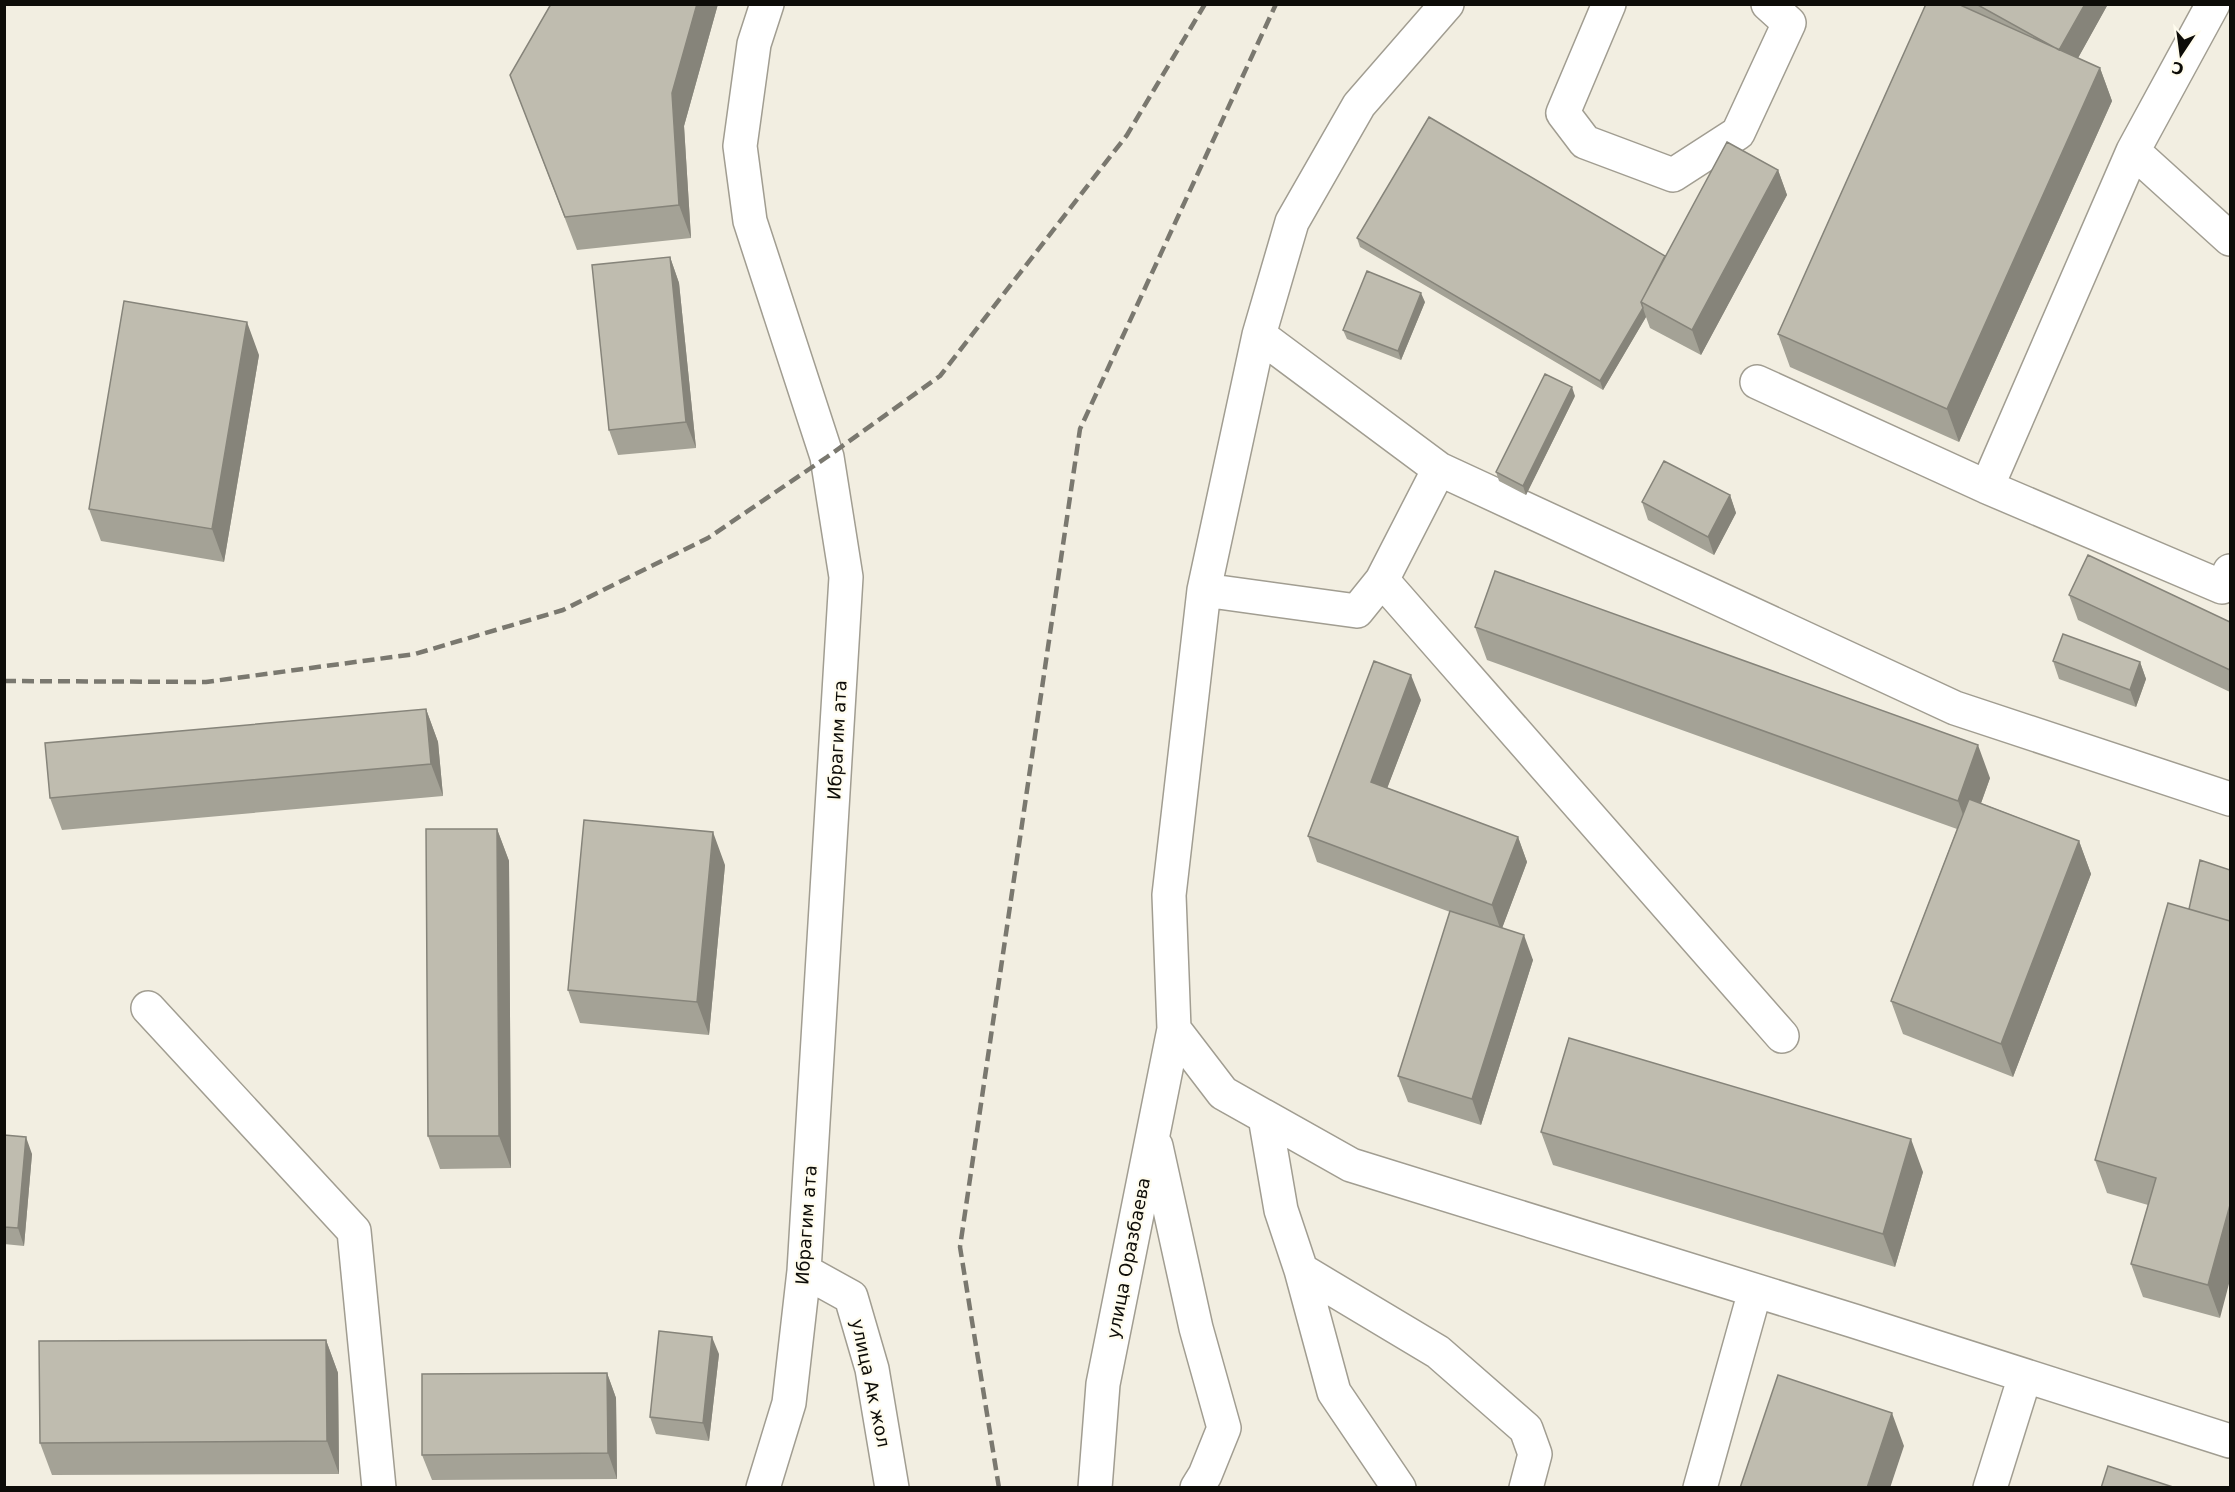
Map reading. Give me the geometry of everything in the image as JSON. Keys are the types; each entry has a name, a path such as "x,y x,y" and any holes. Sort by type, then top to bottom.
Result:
{"street":[{"name":"Ибрагим ата","path":"764,1488 789,1403 804,1271 846,578 827,457 750,220 740,146 754,44 767,4"},
{"name":"улица Оразбаева","path":"1095,1488 1103,1384 1174,1029 1169,895 1204,590 1259,335 1292,222 1359,105 1447,4"},
{"path":"1609,4 1563,113 1585,142 1673,175 1738,133 1789,23 1767,4"},
{"path":"1987,487 2133,151 2213,4"},
{"path":"2133,151 2230,239"},
{"path":"1259,335 1439,469 1955,708 2230,799"},
{"path":"1757,382 1987,487 2222,587 2230,571"},
{"path":"1204,590 1357,611 1382,580 1439,469"},
{"path":"1382,580 1782,1036"},
{"path":"148,1008 354,1231 379,1488"},
{"path":"1174,1029 1223,1093 1351,1165 1755,1290 2230,1442"},
{"path":"1265,1117 1281,1210 1301,1270 1334,1392 1399,1488"},
{"path":"1153,1133 1196,1328 1224,1428 1205,1475 1197,1488"},
{"path":"1301,1270 1438,1352 1526,1429 1534,1454 1526,1488"},
{"name":"улица Ак жол","path":"804,1271 851,1297 872,1369 892,1488"},
{"path":"1700,1488 1755,1290"},
{"path":"1989,1488 2025,1376"}],"building":[{"path":"551,4 697,4 672,93 679,205 565,217 510,75"},
{"path":"1926,4 1958,4 2100,68 1947,409 1778,334"},
{"path":"1976,4 2085,4 2059,50"},
{"path":"1429,117 1665,256 1641,302 1643,308 1600,381 1357,238"},
{"path":"1727,142 1778,170 1692,330 1641,302"},
{"path":"670,257 686,422 609,430 592,265"},
{"path":"1367,271 1421,293 1398,351 1343,330"},
{"path":"124,301 247,322 212,529 89,509"},
{"path":"1545,374 1572,387 1523,486 1496,472"},
{"path":"1664,461 1730,495 1708,537 1642,502"},
{"path":"2088,555 2230,622 2230,670 2069,595"},
{"path":"1495,571 1978,745 1958,801 1475,627"},
{"path":"2063,634 2140,662 2130,690 2053,661"},
{"path":"1374,661 1411,675 1371,782 1518,837 1492,905 1308,836"},
{"path":"426,709 431,764 50,798 45,743"},
{"path":"1969,799 2079,841 2001,1044 1891,1001"},
{"path":"584,820 713,832 697,1002 568,990"},
{"path":"426,829 497,829 499,1136 428,1136"},
{"path":"2200,860 2230,870 2230,921 2189,909"},
{"path":"2168,903 2230,921 2230,1205 2208,1285 2131,1264 2156,1178 2095,1160"},
{"path":"1450,911 1524,935 1472,1099 1398,1076"},
{"path":"1569,1038 1911,1139 1883,1234 1541,1132"},
{"path":"4,1135 26,1137 18,1228 4,1227"},
{"path":"659,1331 712,1337 703,1423 650,1417"},
{"path":"326,1340 327,1441 40,1443 39,1341"},
{"path":"607,1373 608,1453 422,1455 422,1374"},
{"path":"1778,1375 1892,1413 1867,1488 1740,1488"},
{"path":"2108,1466 2176,1488 2101,1488"}],"railway":[{"path":"4,681 206,682 415,654 563,610 708,538 940,376 1127,135 1205,4"},
{"path":"999,1488 960,1247 1080,429 1276,4"}]}
